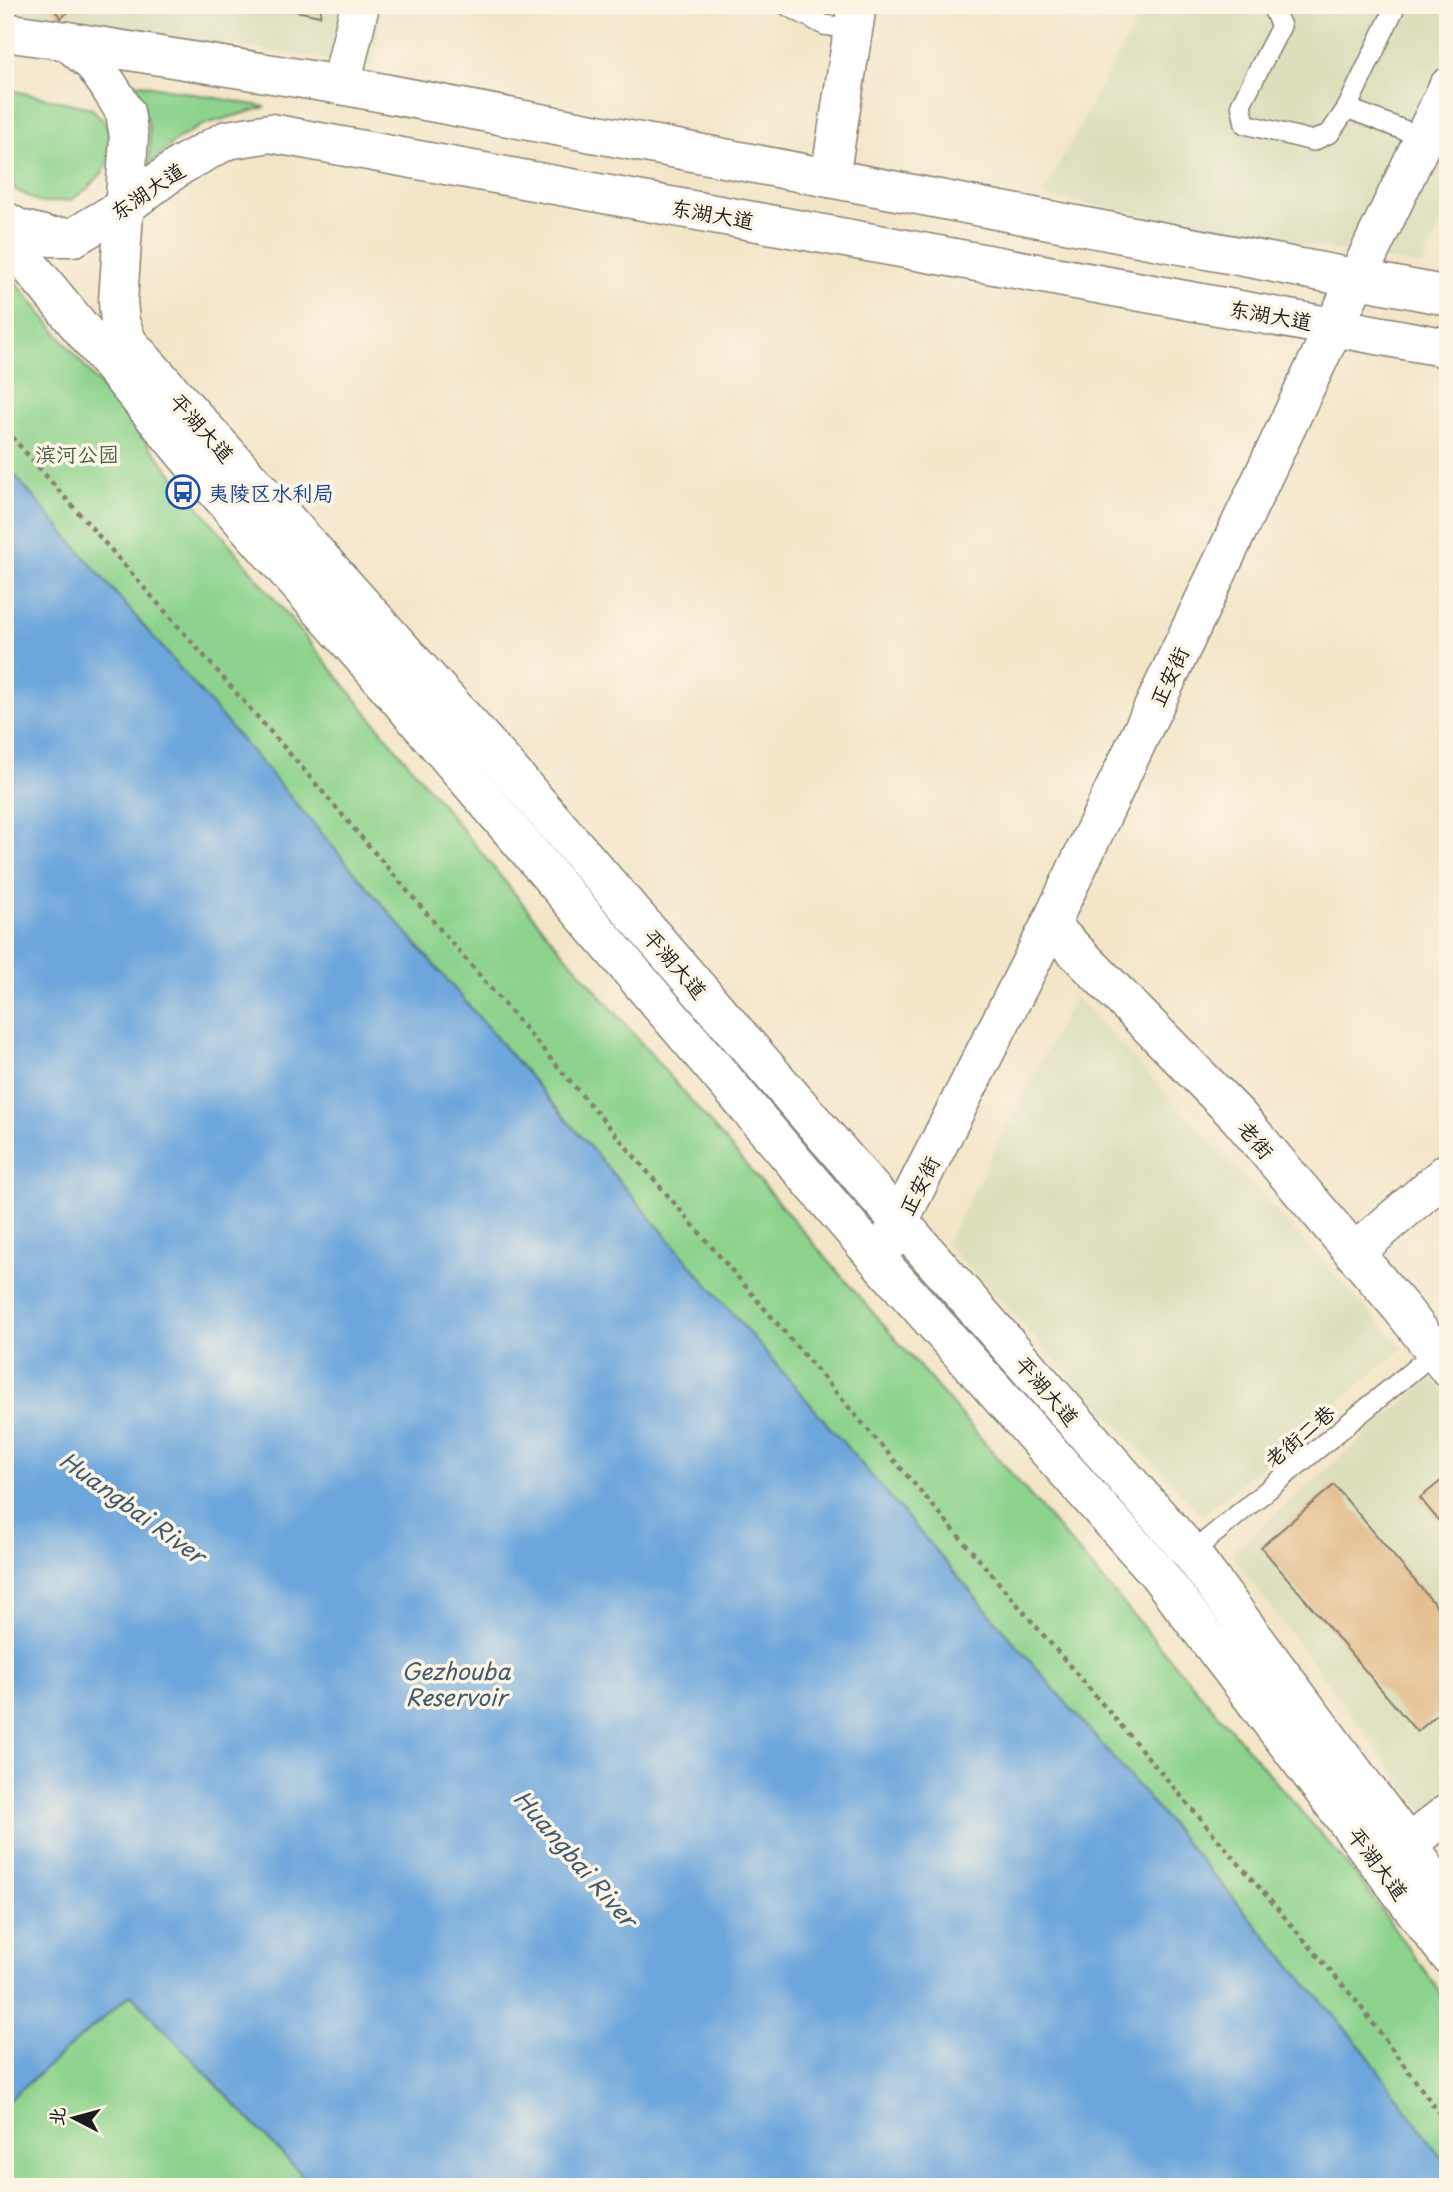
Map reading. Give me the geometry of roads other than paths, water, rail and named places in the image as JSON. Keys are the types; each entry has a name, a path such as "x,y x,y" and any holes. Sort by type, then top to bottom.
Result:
{"main road":[{"path":"341,85 360,5"},
{"path":"830,178 855,17"},
{"path":"5,32 341,85 1448,296"},
{"name":"平湖大道","path":"67,41 93,63 125,112 129,137 118,302 120,322 128,343 499,758 900,1222 1191,1553 1448,1899"},
{"name":"正安街","path":"878,1261 1050,925 1448,87"},
{"name":"东湖大道","path":"5,221 19,229 51,237 74,237 124,207 181,165 227,140 270,133 1448,348"},
{"name":"平湖大道","path":"5,236 199,471 387,685 878,1261 1156,1571 1448,1954"},
{"name":"老街","path":"1050,925 1237,1115 1441,1360"},
{"path":"1354,1253 1448,1172"},
{"path":"1406,1844 1448,1813"}],"lane":[{"path":"786,5 824,25 855,17"},
{"path":"1271,5 1281,26 1241,104 1245,124 1313,141 1330,133 1347,108 1396,5"},
{"path":"1347,108 1424,138"},
{"name":"老街二巷","path":"1191,1553 1441,1360"}],"water":[{"name":"Gezhouba Reservoir","path":"5,464 1365,2052 1448,2167 1448,2187 313,2187 131,1994 5,2103"}],"place":[{"name":"夷陵区水利局","path":"183,492"}],"park label":[{"name":"滨河公园","path":"77,453"}],"water label":[{"name":"Huangbai River","path":"133,1507"},
{"name":"Huangbai River","path":"576,1858"}]}
